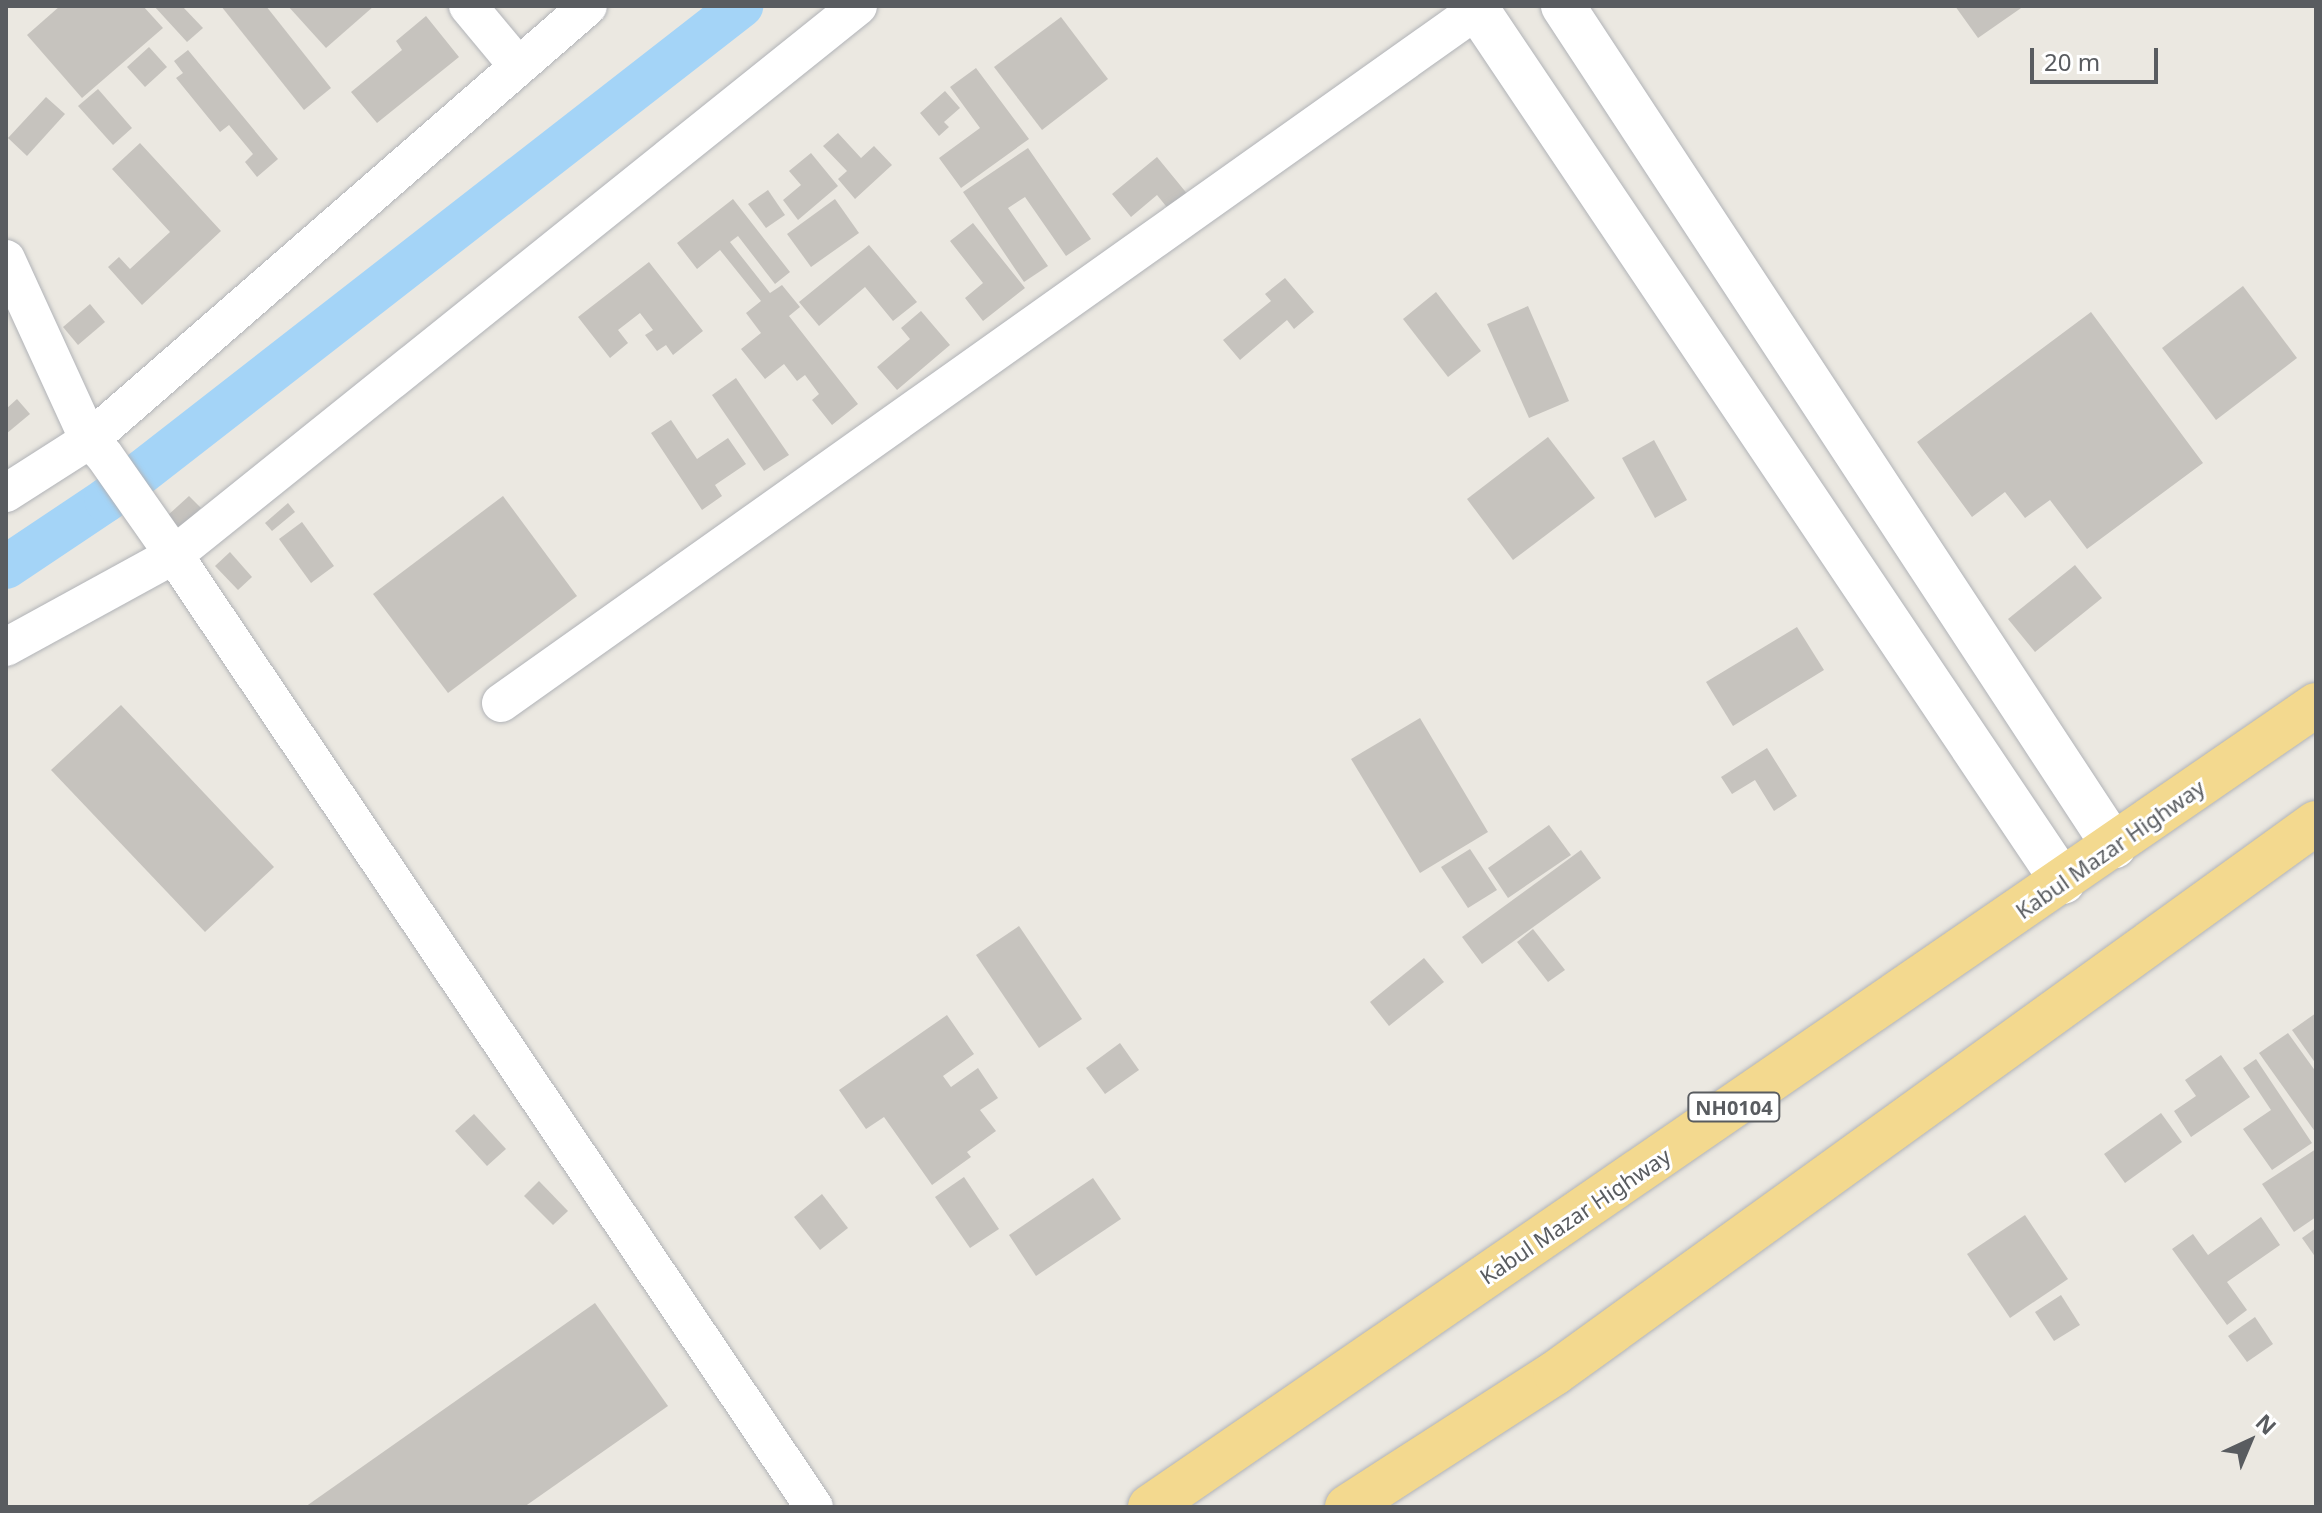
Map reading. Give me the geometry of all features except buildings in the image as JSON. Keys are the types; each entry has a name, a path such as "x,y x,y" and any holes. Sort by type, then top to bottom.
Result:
{"highway":[{"name":"Kabul Mazar Highway","path":"1150,1507 2063,882 2316,705"},
{"path":"1347,1507 1555,1373 2316,823"}],"main road":[{"path":"1563,6 2114,846"},
{"path":"1476,8 2063,882"}],"street":[{"path":"468,6 518,66"},
{"path":"6,493 96,447 588,6"},
{"path":"6,647 174,555 858,6"},
{"path":"501,703 1476,8"},
{"path":"6,259 96,447 174,555 814,1507"}],"waterway":[{"path":"6,567 106,500 741,6"}]}
